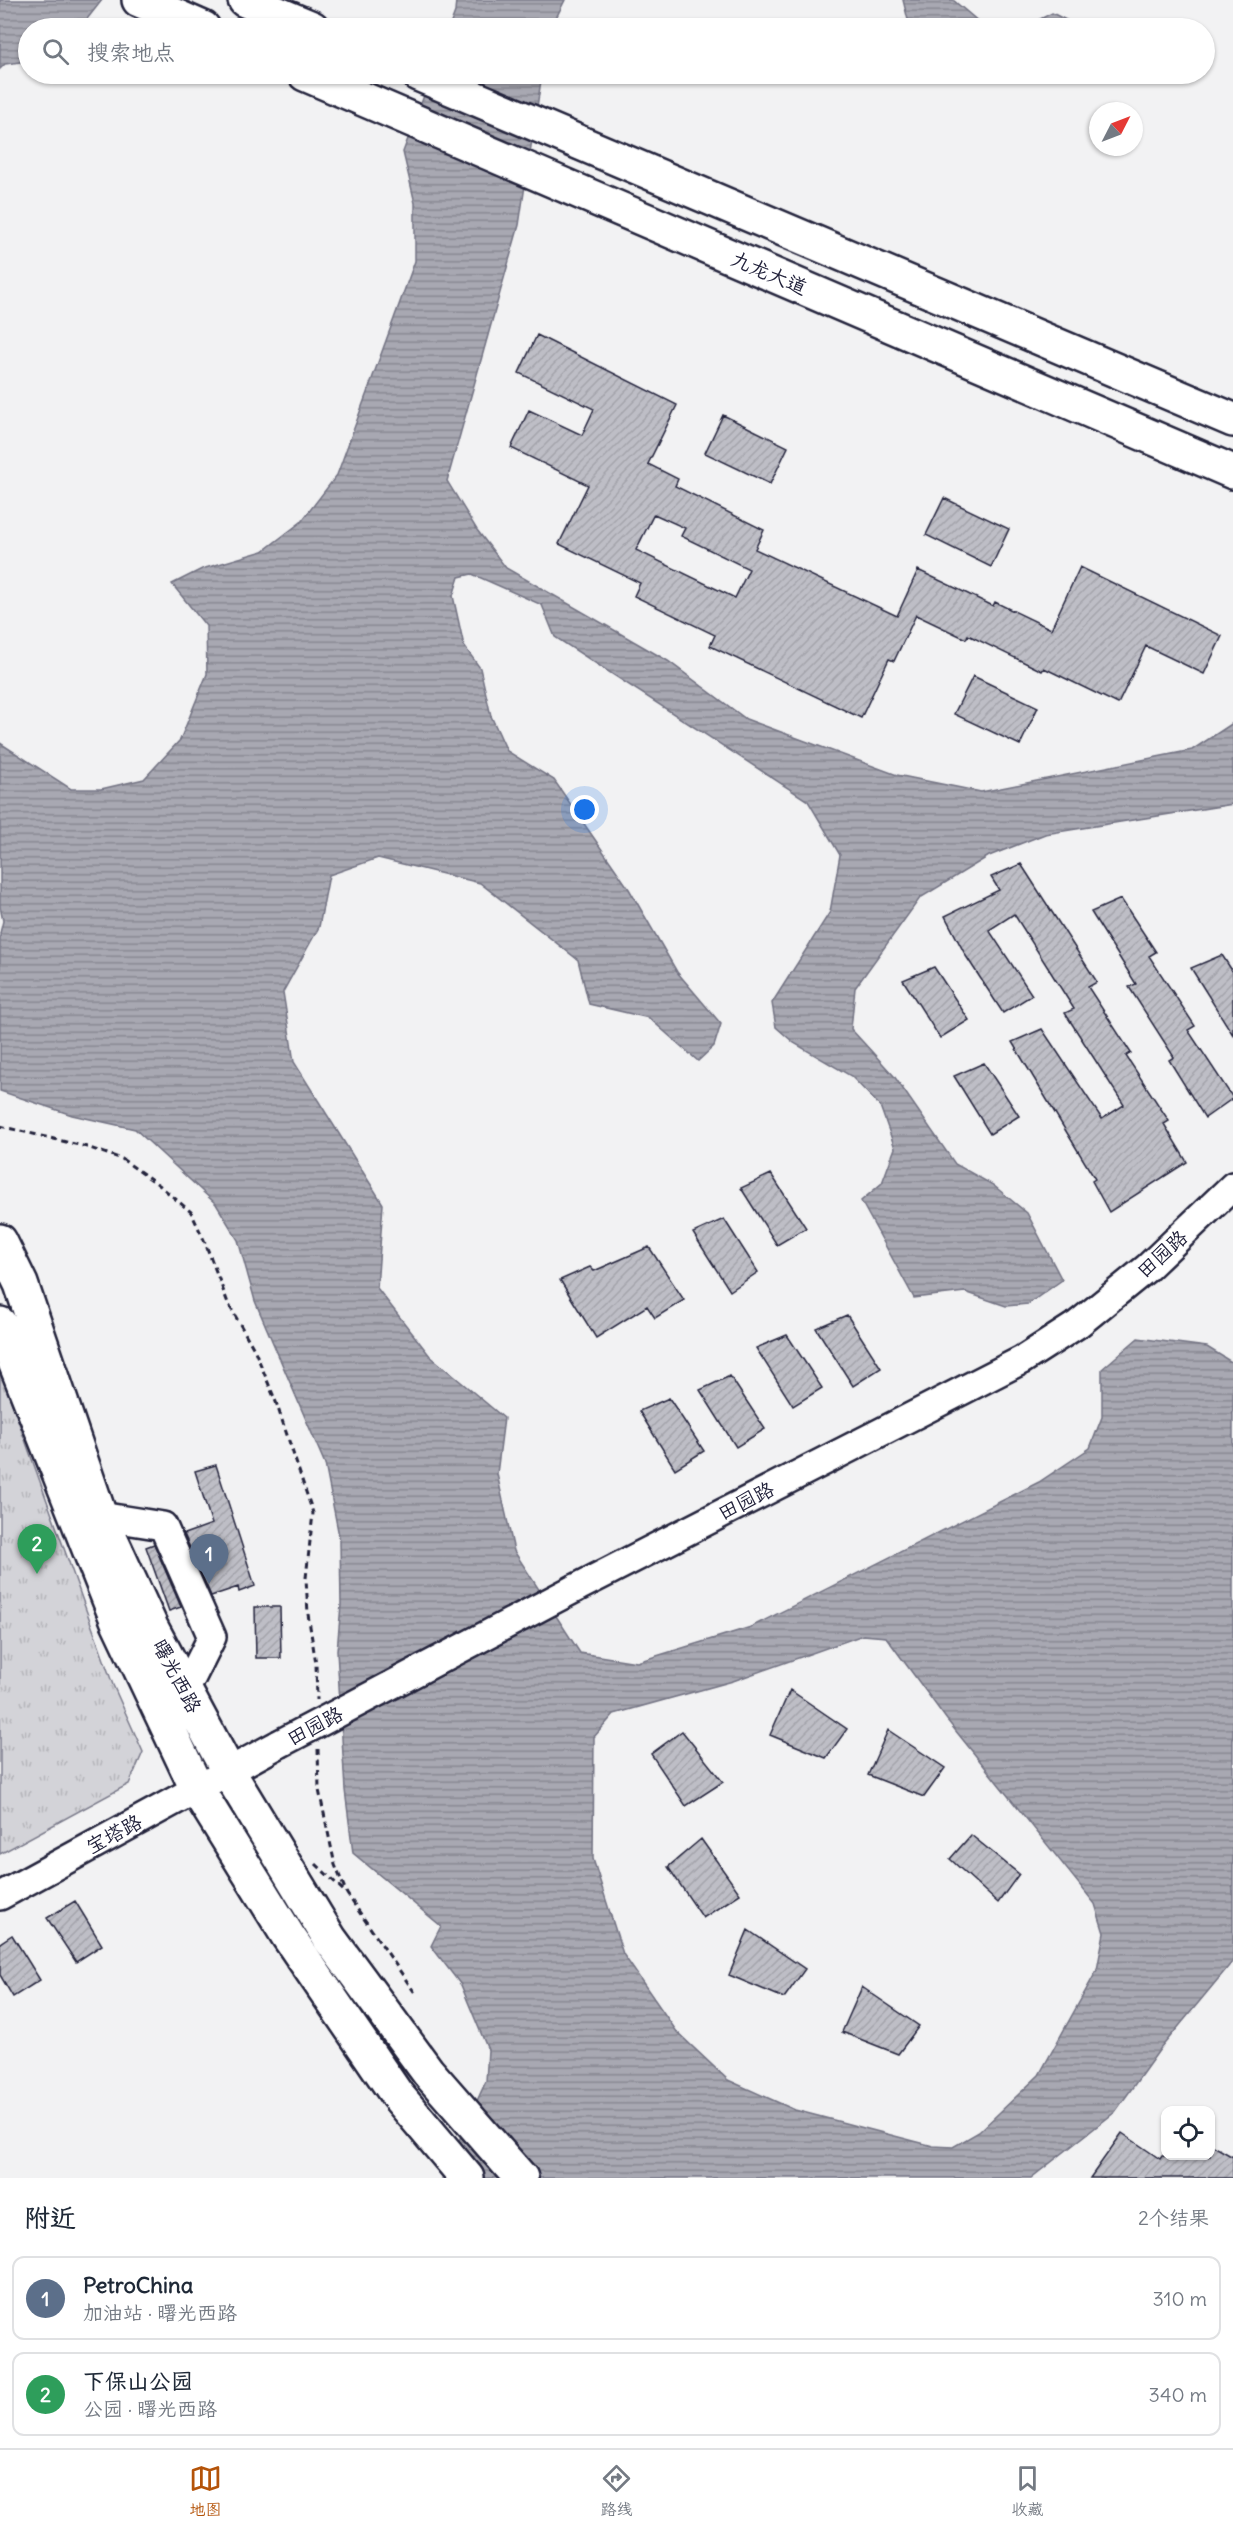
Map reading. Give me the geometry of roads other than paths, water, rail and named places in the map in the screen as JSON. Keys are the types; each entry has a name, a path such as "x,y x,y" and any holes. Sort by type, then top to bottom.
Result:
{"main road":[{"path":"139,0 180,18"},
{"path":"245,0 288,18"},
{"name":"九龙大道","path":"328,84 1233,472"},
{"path":"443,84 1233,420"},
{"name":"曙光西路","path":"0,1241 21,1284 100,1516 151,1627 228,1771 330,1939 429,2072 520,2178"},
{"name":"曙光西路","path":"0,1324 118,1622 197,1789 288,1936 397,2095 467,2178"}],"street":[{"name":"田园路","path":"228,1771 576,1588 1022,1360 1078,1324 1147,1268 1233,1186"},
{"path":"100,1516 163,1526 212,1637 185,1691"},
{"name":"宝塔路","path":"0,1896 228,1771"}],"place":[{"name":"下保山公园","path":"37,1574"},
{"name":"PetroChina","path":"209,1584"}]}
